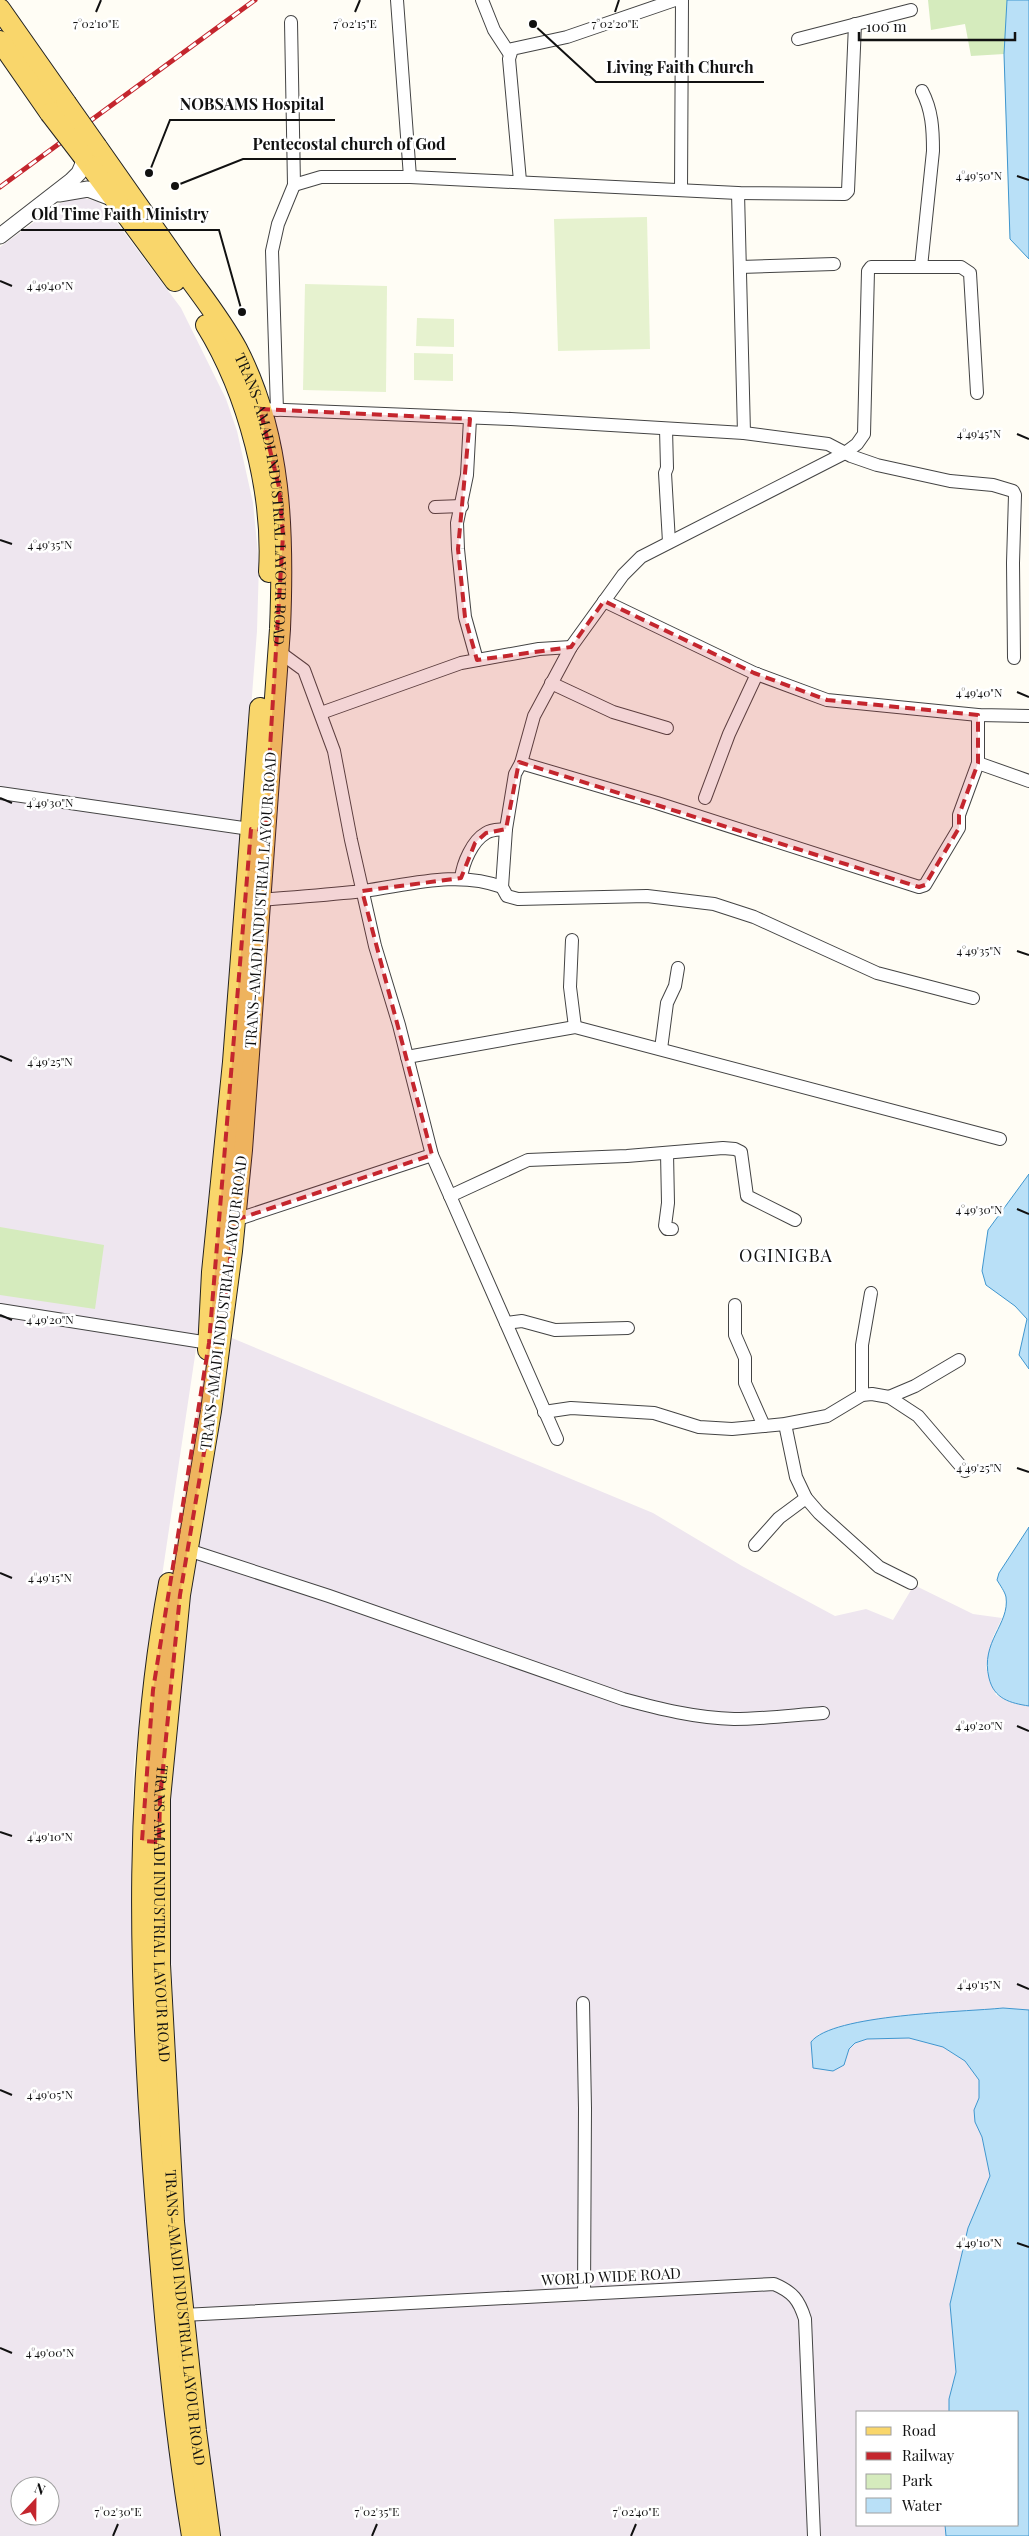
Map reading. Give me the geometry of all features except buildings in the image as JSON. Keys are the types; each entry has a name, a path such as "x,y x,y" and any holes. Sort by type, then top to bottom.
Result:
{"main road":[{"path":"0,9 58,108 88,154"},
{"path":"0,41 58,108"},
{"name":"TRANS-AMADI INDUSTRIAL LAYOUR ROAD","path":"88,154 115,199 201,316 217,342 240,394 259,466 268,529 270,566 258,830 260,900 235,1220 214,1393 172,1658 160,1799 151,1842 174,2222 183,2315 210,2536"},
{"name":"TRANS-AMADI INDUSTRIAL LAYOUR ROAD","path":"88,154 217,317 237,349 269,409 280,497 282,573 278,651 212,1272 209,1343 193,1454 152,1690 148,2102 171,2383 192,2536"}],"street":[{"path":"397,0 410,177"},
{"path":"482,0 494,30 509,54 520,181"},
{"path":"509,54 512,49 567,37 675,0"},
{"path":"681,190 682,0"},
{"path":"798,39 912,10"},
{"path":"291,22 294,185 278,224 272,251 269,409 519,420 744,433 828,444 862,461 916,475 971,484 994,485 1013,491 1015,495 1012,563 1014,658"},
{"path":"294,185 320,177 410,177 738,193 845,194 848,190 855,24"},
{"path":"921,267 933,141 929,105 922,91"},
{"path":"0,236 56,195 79,173 88,154"},
{"path":"56,195 88,189 115,199"},
{"path":"738,193 744,433"},
{"path":"740,267 834,264"},
{"path":"973,998 872,971 799,936 720,905 646,896 518,899 508,896 502,887 506,829 515,774 521,763 534,716 571,647 632,563 669,542 845,453 857,444 864,434 868,271 871,268 961,267 970,273 977,393"},
{"path":"470,419 467,475 457,523 465,617 477,660"},
{"path":"666,429 667,468 665,473 669,542"},
{"path":"436,507 462,506"},
{"path":"604,601 757,674 832,701 978,715 1029,716"},
{"path":"321,713 454,666 539,649 571,647"},
{"path":"278,651 304,670 321,713 340,777 362,891 432,1155 557,1439"},
{"path":"706,798 723,746 757,674"},
{"path":"552,683 613,712 667,728"},
{"path":"521,763 666,806 919,887 925,886 959,828 959,815 978,763 978,715"},
{"path":"978,763 1029,781"},
{"path":"0,793 258,830"},
{"path":"461,878 462,868 475,843 486,833 506,829"},
{"path":"260,900 362,891 461,878 480,880 502,887"},
{"path":"572,940 570,987 575,1027"},
{"path":"661,1049 667,1004 675,986 678,968"},
{"path":"407,1057 575,1027 1000,1139"},
{"path":"450,1196 528,1160 734,1149 741,1152 743,1157 747,1196 795,1220"},
{"path":"668,1153 668,1203 665,1226 667,1229 672,1229"},
{"path":"235,1220 432,1155"},
{"path":"862,1395 862,1345 871,1293"},
{"path":"735,1305 735,1335 745,1358 745,1383 764,1426"},
{"path":"0,1310 209,1343"},
{"path":"506,1324 522,1321 555,1330 628,1328"},
{"path":"889,1397 915,1386 960,1360"},
{"path":"544,1412 565,1409 600,1409 654,1413 705,1428 732,1429 785,1424 827,1416 862,1395 872,1394 889,1397 918,1416 965,1471"},
{"path":"785,1424 796,1477 806,1498 819,1513 879,1567 911,1582"},
{"path":"755,1546 779,1518 806,1498"},
{"path":"188,1550 329,1596 623,1699 653,1707 681,1714 734,1718 823,1713"},
{"path":"583,2003 585,2108 584,2294"},
{"name":"WORLD WIDE ROAD","path":"183,2315 774,2284 789,2290 799,2300 805,2319 814,2536"}],"highlighted area":[{"path":"260,409 470,419 458,549 465,617 477,660 571,647 604,601 754,673 827,700 978,715 978,763 959,815 959,828 925,885 919,887 519,762 506,829 486,833 475,843 461,878 362,891 432,1155 235,1220 211,1411 180,1595 160,1799 159,1842 142,1841 153,1690 209,1343 251,829 265,830 283,535 279,487"}],"shaded area":[{"path":"73,198 85,198 98,202 109,212 181,308 226,399 237,431 253,503 259,564 257,631 210,1236 196,1349 134,1763 132,1828 133,1944 186,2536 0,2536 0,247 59,204"},
{"path":"232,1338 653,1513 742,1566 835,1616 866,1609 893,1620 914,1585 973,1614 1002,1618 993,1637 986,1667 990,1682 996,1695 1007,1701 1029,1706 1029,2010 1003,2008 929,2014 855,2023 817,2035 844,2065 849,2049 855,2043 867,2039 909,2038 943,2047 965,2061 980,2080 979,2098 974,2110 990,2176 968,2228 950,2304 956,2372 949,2399 949,2411 856,2411 856,2526 945,2526 946,2536 221,2536 209,2458 184,2223 171,1958 171,1776 186,1620"}],"green space":[{"path":"928,0 1015,0 1029,259 1010,239 1004,54 971,56 965,24 931,30"},
{"path":"647,217 650,349 558,351 554,219"},
{"path":"305,284 387,286 386,392 303,390"},
{"path":"417,318 454,319 454,347 416,346"},
{"path":"414,353 453,354 453,381 414,380"},
{"path":"0,1227 104,1245 95,1309 0,1295"}],"water":[{"path":"1007,0 1029,0 1029,259 1010,239 1004,54"},
{"path":"1029,1174 1029,1369 1019,1355 1027,1319 1015,1306 986,1285 982,1271 988,1230"},
{"path":"1029,1527 1029,1706 1009,1701 999,1695 991,1685 987,1665 991,1644 1004,1616 1006,1607 1006,1597 997,1580 999,1573"},
{"path":"1003,2008 1029,2010 1029,2536 946,2536 945,2526 1019,2526 1019,2411 949,2411 949,2399 956,2372 950,2304 968,2228 990,2176 982,2137 975,2122 974,2110 979,2098 979,2080 965,2061 943,2047 909,2038 867,2039 855,2043 849,2049 844,2065 833,2071 813,2068 811,2042 824,2033 845,2025 871,2020 931,2013"}],"railway":[{"path":"0,187 255,0"}],"place":[{"name":"Living Faith Church","path":"533,24"},
{"name":"NOBSAMS Hospital","path":"149,173"},
{"name":"Pentecostal church of God","path":"175,186"},
{"name":"Old Time Faith Ministry","path":"242,312"}],"district":[{"name":"OGINIGBA","path":"786,1255"}]}
